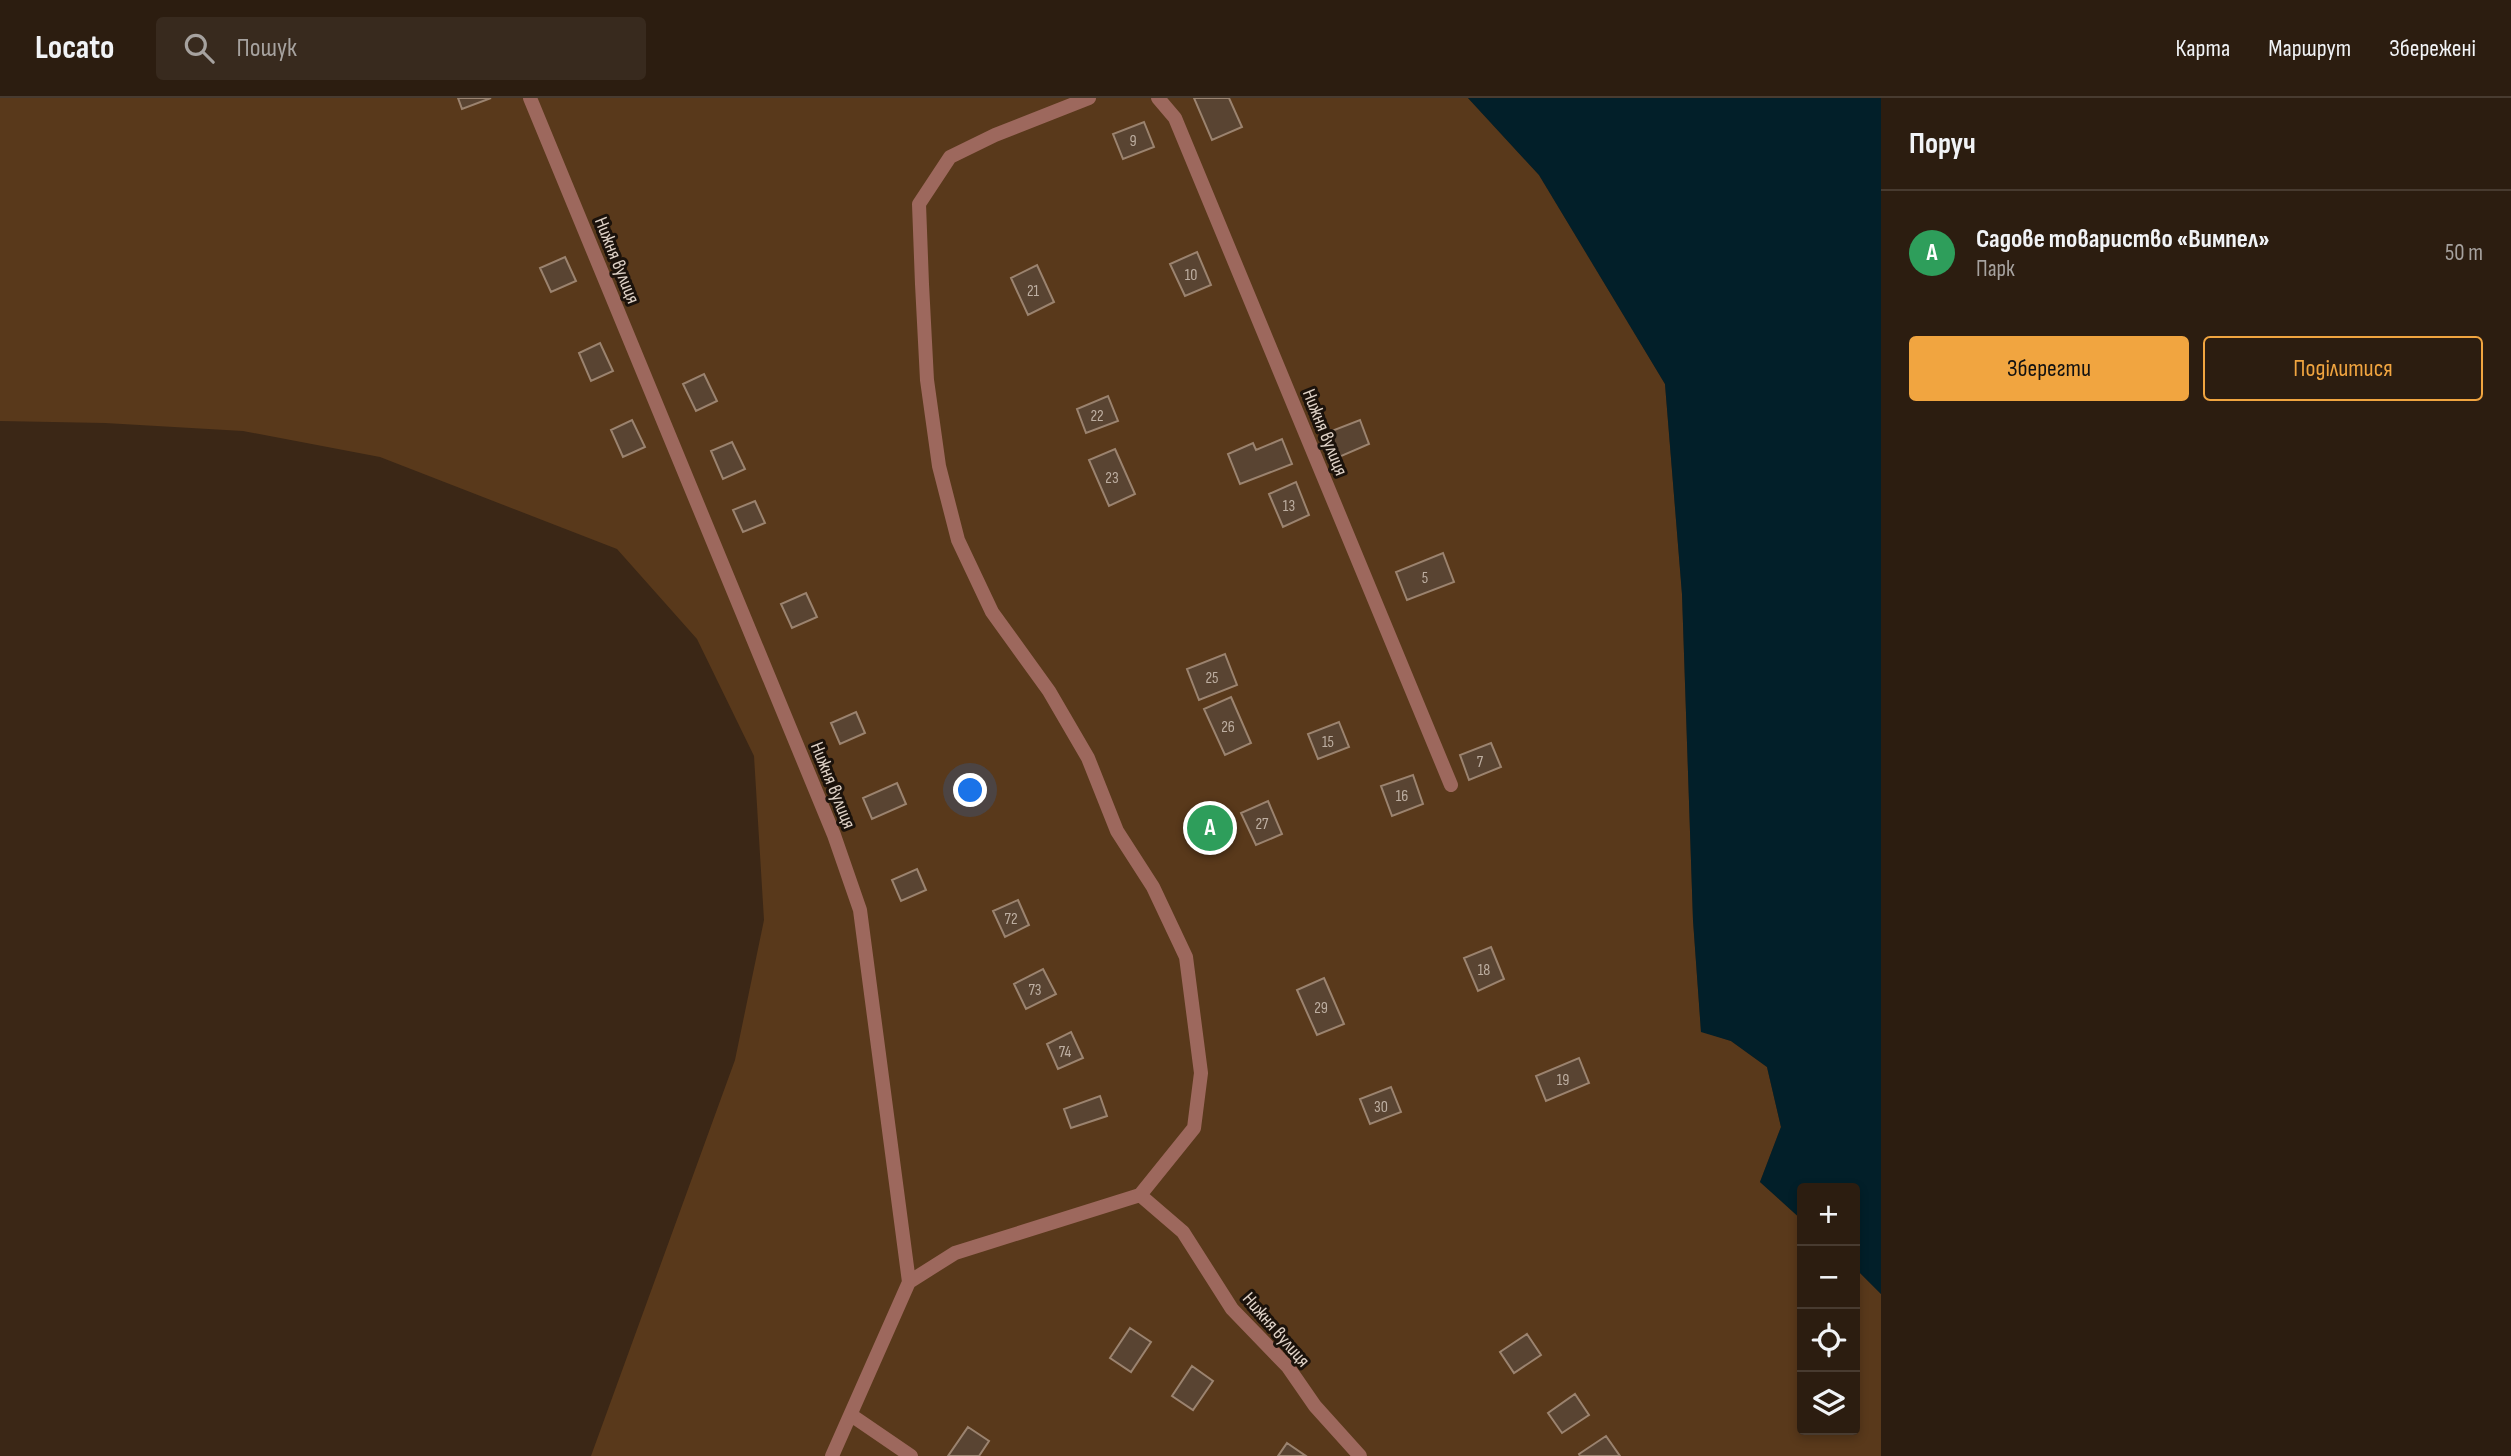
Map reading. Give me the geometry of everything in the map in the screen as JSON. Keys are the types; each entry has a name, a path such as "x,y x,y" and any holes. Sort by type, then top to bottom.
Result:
{"lane":[{"name":"Нижня вулиця","path":"530,98 834,835 860,910 909,1282"},
{"path":"831,1456 909,1282 955,1253 1140,1195 1194,1128 1200,1073 1186,957 1153,887 1117,831 1088,758 1049,691 992,612 958,540 940,466 927,380 919,204 950,157 995,135 1089,98"},
{"name":"Нижня вулиця","path":"1158,98 1175,118 1451,785"},
{"name":"Нижня вулиця","path":"1140,1195 1183,1232 1232,1309 1287,1367 1315,1406 1360,1456"},
{"path":"851,1415 911,1456"}],"shaded area":[{"path":"0,98 1468,98 1539,175 1665,384 1682,594 1693,920 1701,1031 1731,1041 1767,1067 1781,1127 1760,1182 1797,1215 1797,1435 1860,1435 1860,1273 1881,1294 1881,1456 591,1456 735,1060 764,920 754,756 697,639 617,549 380,457 243,431 105,423 0,421"}],"water":[{"path":"1468,98 1881,98 1881,1294 1860,1273 1860,1183 1797,1183 1797,1215 1760,1182 1781,1127 1767,1067 1731,1041 1701,1032 1693,920 1682,594 1665,384 1539,175"}],"building":[{"path":"458,98 491,98 462,109"},
{"path":"1194,98 1229,98 1242,127 1212,140"},
{"path":"1144,122 1154,147 1123,159 1113,134"},
{"path":"1197,252 1211,285 1185,296 1170,264"},
{"path":"565,257 576,281 551,292 540,268"},
{"path":"1037,265 1054,302 1028,315 1011,278"},
{"path":"600,343 613,371 591,381 579,353"},
{"path":"704,374 717,401 696,411 683,384"},
{"path":"1108,396 1118,421 1086,433 1077,409"},
{"path":"632,420 645,447 623,457 611,430"},
{"path":"1360,420 1369,444 1339,457 1329,432"},
{"path":"1282,439 1292,464 1240,484 1228,454 1253,443 1256,450"},
{"path":"732,442 745,469 723,479 711,451"},
{"path":"1115,449 1135,494 1109,506 1089,460"},
{"path":"1296,482 1309,515 1283,527 1269,494"},
{"path":"755,501 765,523 743,532 733,510"},
{"path":"1443,553 1454,582 1407,600 1396,572"},
{"path":"806,593 817,617 792,628 781,604"},
{"path":"1225,654 1237,685 1199,700 1187,669"},
{"path":"1231,697 1251,743 1225,755 1204,709"},
{"path":"856,712 865,733 840,744 831,723"},
{"path":"1339,722 1349,747 1318,759 1308,734"},
{"path":"1491,743 1501,767 1469,780 1460,755"},
{"path":"1413,775 1423,804 1392,816 1381,786"},
{"path":"897,783 906,804 872,819 863,798"},
{"path":"1268,801 1282,834 1256,845 1241,813"},
{"path":"917,869 926,890 901,901 892,880"},
{"path":"1018,900 1029,925 1005,937 993,911"},
{"path":"1491,947 1504,979 1478,991 1464,958"},
{"path":"1043,969 1056,994 1026,1009 1014,984"},
{"path":"1324,978 1344,1024 1317,1035 1297,990"},
{"path":"1071,1032 1083,1058 1058,1069 1047,1044"},
{"path":"1579,1058 1589,1083 1546,1101 1536,1076"},
{"path":"1391,1087 1401,1112 1370,1124 1360,1099"},
{"path":"1100,1096 1107,1116 1071,1128 1064,1109"},
{"path":"1130,1328 1151,1342 1131,1372 1110,1358"},
{"path":"1527,1334 1541,1355 1514,1373 1500,1352"},
{"path":"1192,1366 1213,1381 1193,1410 1172,1396"},
{"path":"1575,1394 1589,1415 1562,1433 1548,1413"},
{"path":"968,1427 989,1441 979,1456 948,1456"},
{"path":"1606,1436 1620,1456 1580,1456 1579,1454"},
{"path":"1287,1443 1306,1456 1278,1456"}],"place":[{"name":"Садове товариство «Вимпел»","path":"1210,828"}]}
